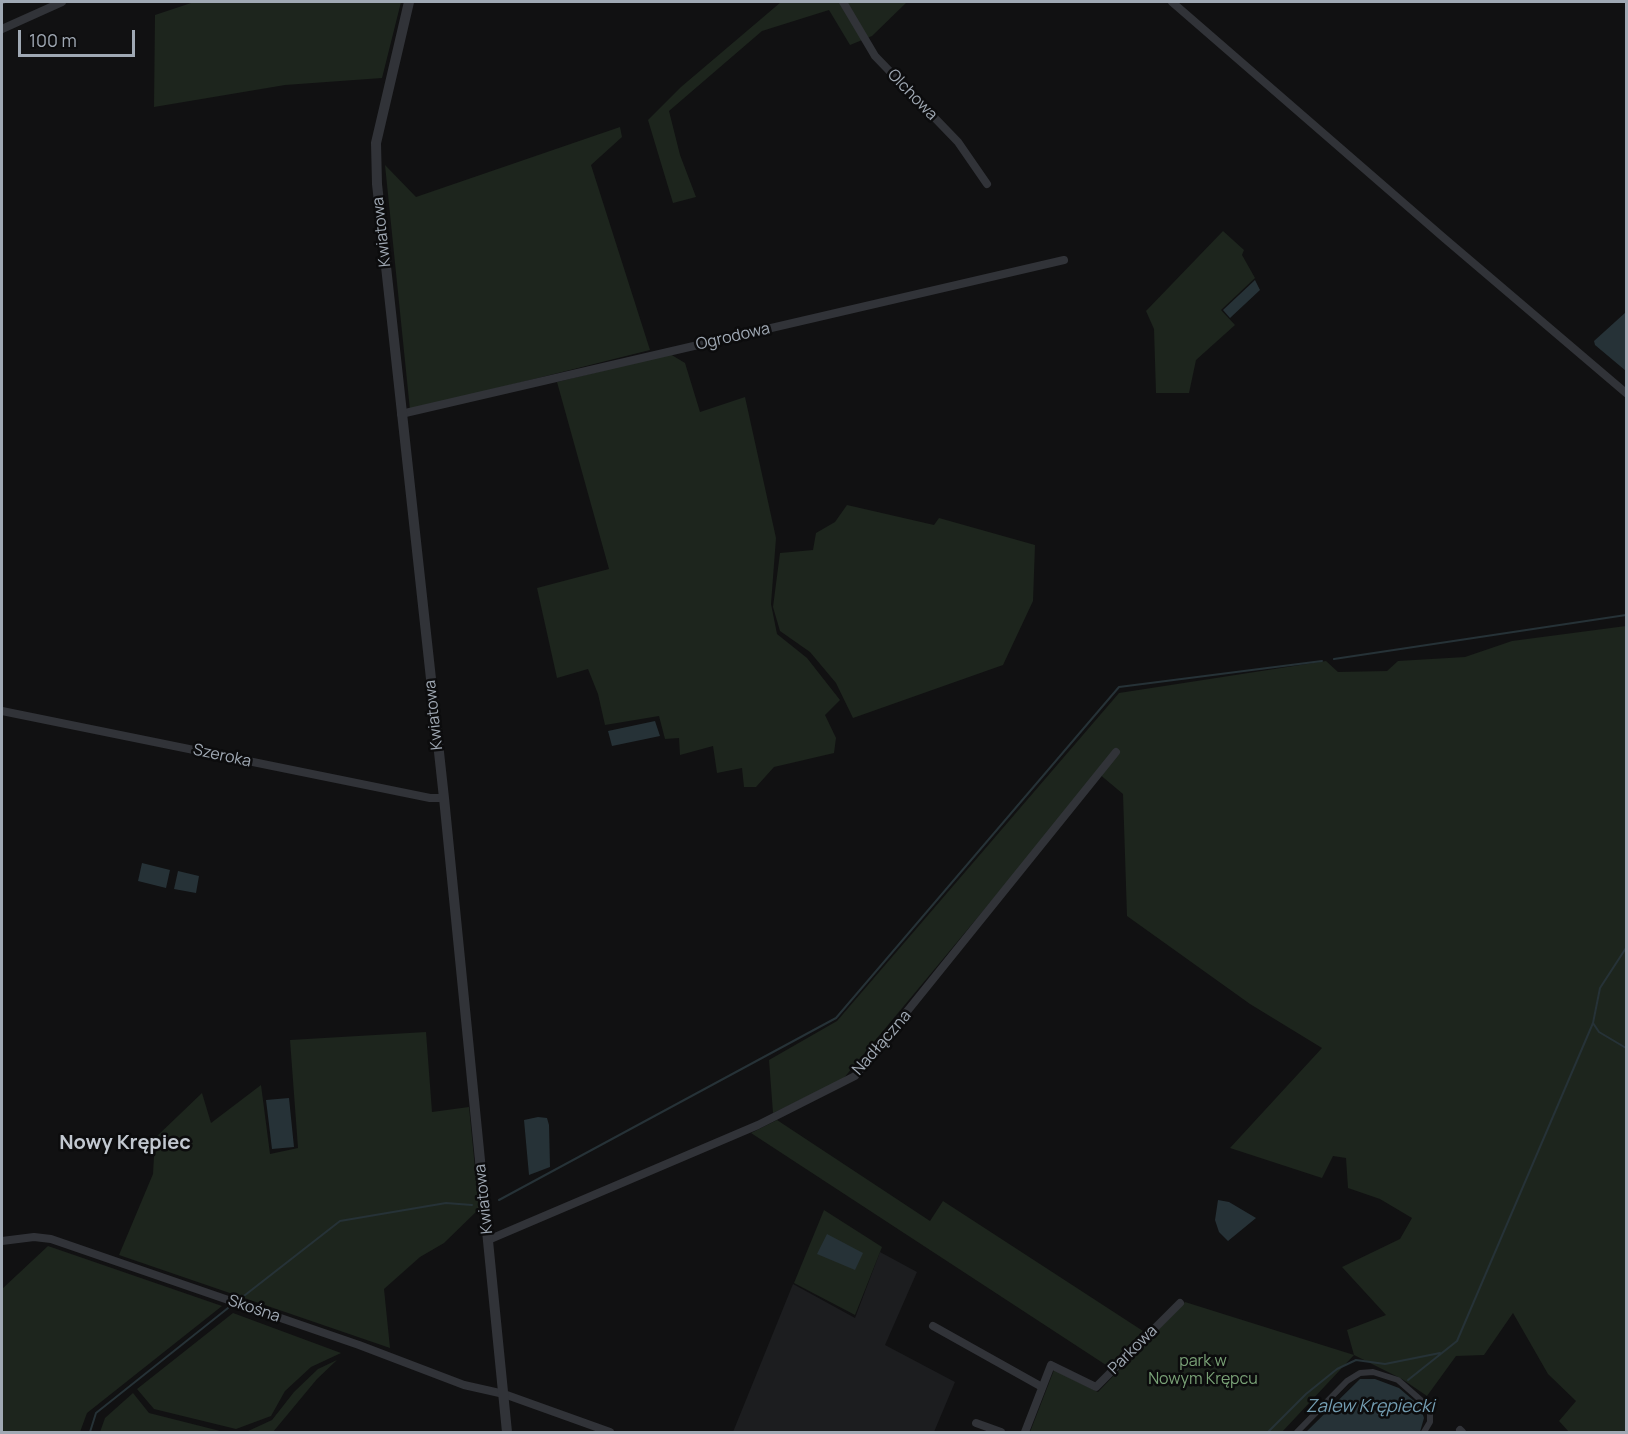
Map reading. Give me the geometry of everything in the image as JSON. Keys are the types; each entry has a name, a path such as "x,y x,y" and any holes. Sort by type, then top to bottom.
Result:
{"street":[{"path":"2,29 62,2"},
{"name":"Kwiatowa","path":"409,2 376,143 375,161 444,798 507,1432"},
{"name":"Olchowa","path":"843,2 875,56 957,142 987,184"},
{"path":"1172,2 1626,393"},
{"name":"Ogrodowa","path":"401,414 1064,260"},
{"name":"Szeroka","path":"2,711 409,794 444,798"},
{"name":"Nadłączna","path":"488,1240 758,1125 855,1076 1116,752"},
{"name":"Skośna","path":"2,1241 46,1238 359,1345 464,1384 504,1394 610,1432"},
{"name":"Parkowa","path":"1025,1432 1051,1365 1096,1387 1180,1303"},
{"path":"933,1326 1042,1387"},
{"path":"1297,1432 1347,1381 1360,1373 1373,1372 1398,1380 1430,1410 1430,1422 1424,1432"},
{"path":"976,1423 1001,1432"}],"shaded area":[{"path":"880,1252 917,1272 885,1345 955,1382 934,1432 733,1432 793,1284 855,1318"}],"green space":[{"path":"194,2 401,2 382,78 285,85 154,107 155,15"},
{"path":"781,2 907,2 872,36 850,45 829,10 762,31 669,111 680,155 696,197 673,203 648,120 681,87"},
{"path":"620,127 622,137 591,165 650,350 410,410 385,165 416,197"},
{"path":"1223,231 1244,250 1242,255 1255,278 1221,310 1235,325 1196,360 1189,393 1156,393 1154,329 1146,311"},
{"path":"670,354 685,363 700,412 745,397 776,538 771,604 777,634 807,658 840,700 825,715 836,738 834,753 774,767 756,787 744,787 742,768 717,773 713,746 680,755 679,738 665,739 659,716 605,725 598,694 588,669 557,678 537,588 609,569 557,382"},
{"path":"847,505 934,525 939,518 1035,545 1033,601 1003,665 853,718 836,683 810,652 780,631 773,607 780,553 813,550 816,533 835,522"},
{"path":"1626,626 1626,1432 1569,1432 1559,1421 1576,1401 1548,1374 1513,1313 1484,1355 1456,1356 1427,1396 1402,1379 1354,1355 1347,1330 1386,1315 1342,1267 1400,1239 1412,1218 1380,1199 1348,1188 1346,1158 1333,1156 1322,1178 1230,1148 1322,1048 1250,1004 1127,916 1123,794 1098,773 843,1079 773,1113 769,1060 837,1021 1119,693 1326,661 1338,672 1387,671 1398,661 1465,657 1512,641"},
{"path":"426,1032 432,1112 469,1107 479,1209 444,1243 420,1257 384,1289 390,1348 119,1255 153,1174 155,1138 202,1093 211,1123 261,1085 270,1154 298,1148 290,1040"},
{"path":"777,1120 930,1221 943,1201 1143,1331 1109,1367 751,1133"},
{"path":"824,1210 882,1247 855,1315 794,1283"},
{"path":"48,1246 222,1306 87,1413 80,1432 2,1432 2,1289"},
{"name":"park w Nowym Krępcu","path":"1185,1302 1354,1355 1282,1432 1030,1432 1054,1370 1098,1392"},
{"path":"233,1313 341,1353 311,1367 285,1391 271,1416 236,1429 154,1409 137,1389"},
{"path":"337,1360 317,1379 273,1432 246,1432 272,1420 294,1392 318,1369"},
{"path":"133,1393 149,1413 224,1432 100,1432 105,1418"}],"water":[{"path":"1255,280 1260,290 1230,318 1223,310"},
{"path":"1626,312 1626,371 1595,345 1594,341"},
{"path":"655,721 660,736 612,746 608,731"},
{"path":"142,863 170,870 166,888 138,881"},
{"path":"178,871 199,876 196,893 174,889"},
{"path":"289,1098 294,1147 272,1149 266,1100"},
{"path":"547,1118 549,1125 550,1167 529,1175 524,1120"},
{"path":"1218,1200 1229,1202 1256,1218 1228,1241 1219,1232 1215,1220"},
{"path":"827,1234 863,1253 855,1270 817,1254"},
{"name":"Zalew Krępiecki","path":"1360,1379 1375,1379 1399,1388 1420,1406 1424,1418 1420,1432 1306,1432"}],"waterway":[{"path":"1334,659 1626,615"},
{"path":"499,1200 836,1018 1119,687 1322,661"},
{"path":"1626,948 1600,988 1593,1023 1599,1032 1626,1048"},
{"path":"1408,1380 1457,1341 1593,1023"},
{"path":"240,1299 340,1221 446,1203 472,1205"},
{"path":"90,1432 96,1413 228,1308"},
{"path":"1268,1432 1306,1394 1337,1369 1356,1360 1385,1364 1440,1353"}],"district":[{"name":"Nowy Krępiec","path":"125,1143"}]}
